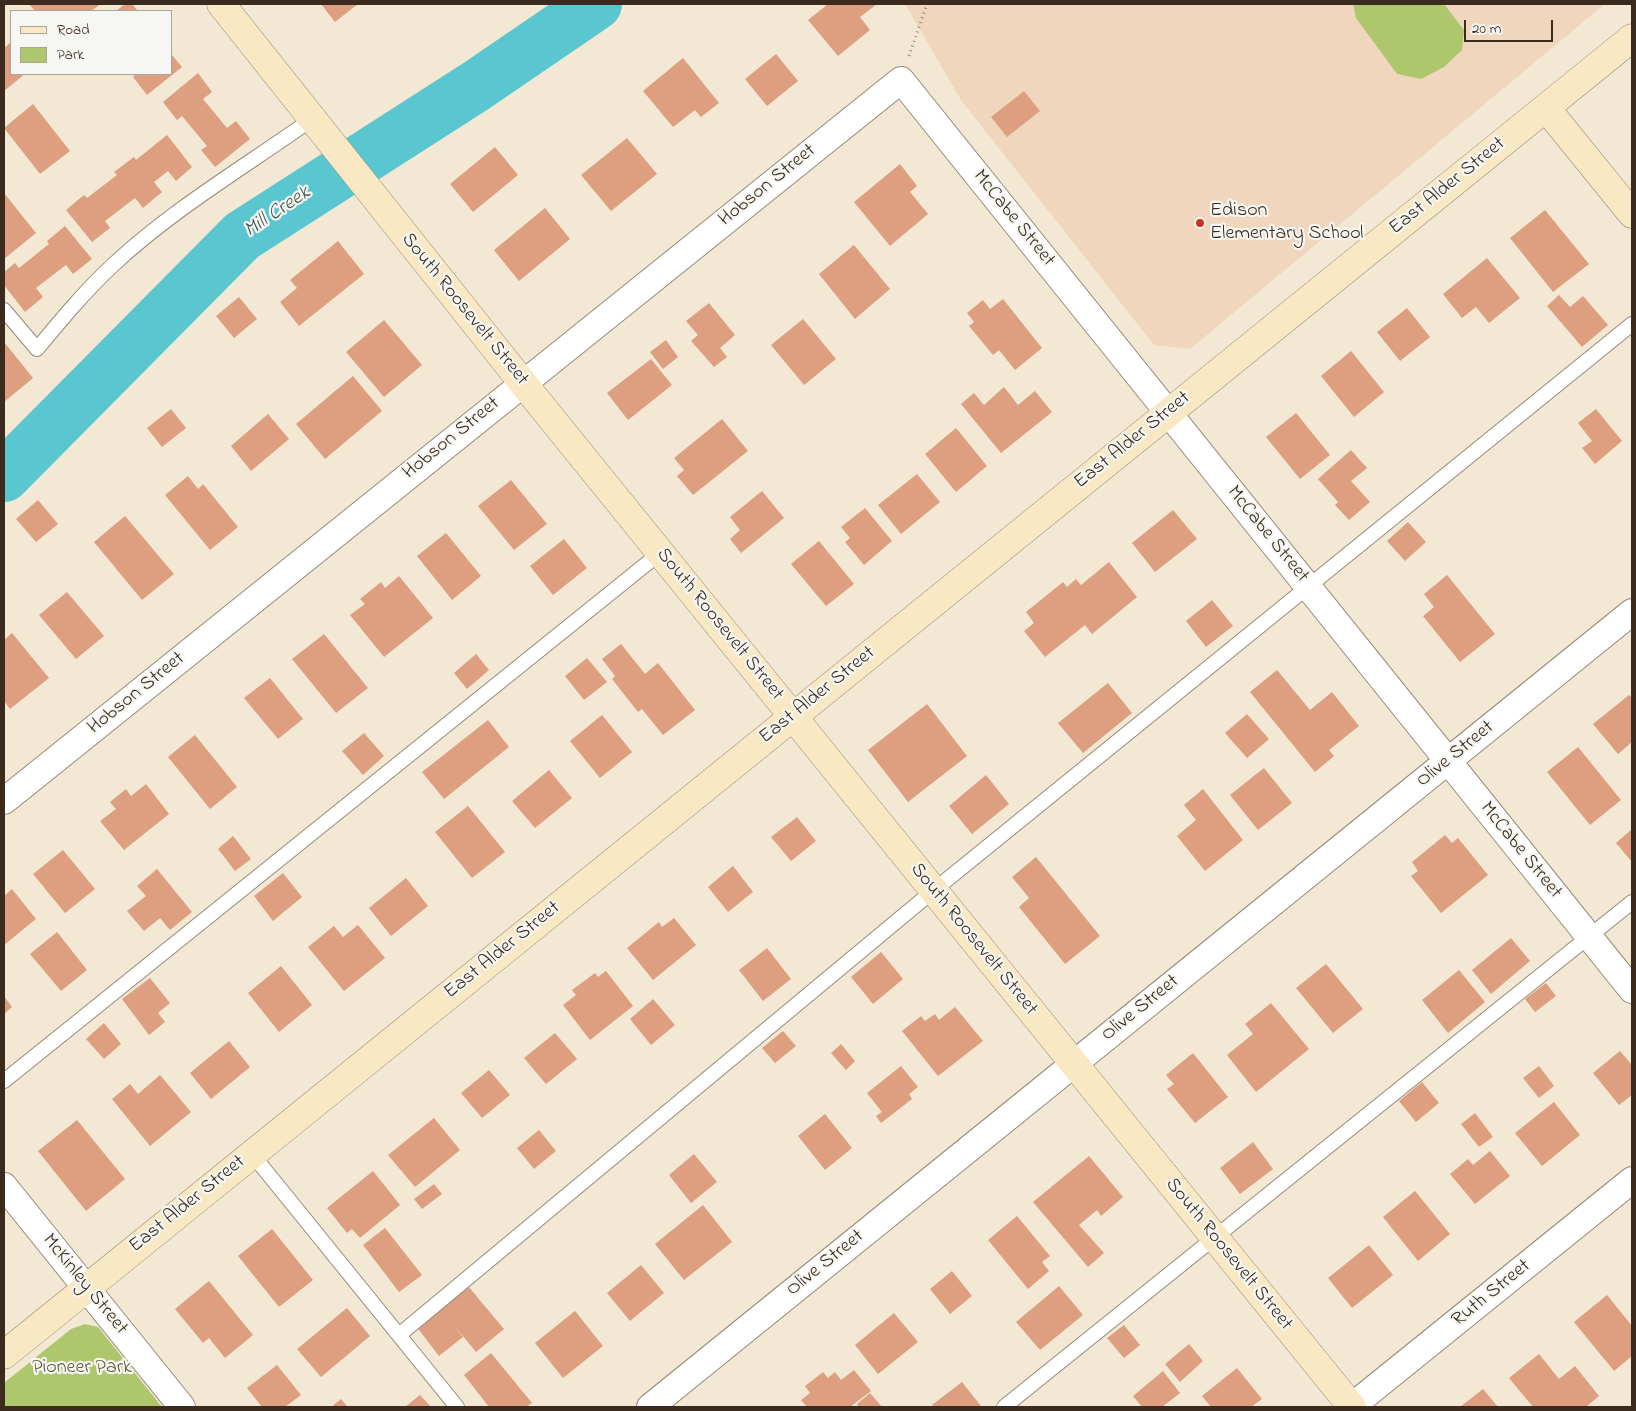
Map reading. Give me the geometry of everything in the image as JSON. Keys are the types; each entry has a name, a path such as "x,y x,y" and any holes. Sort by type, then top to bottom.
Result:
{"main road":[{"name":"South Roosevelt Street","path":"221,4 522,382 1352,1407"},
{"name":"East Alder Street","path":"4,1355 1632,38"},
{"path":"1546,108 1632,214"}],"street":[{"name":"Hobson Street","path":"4,801 522,382 901,80"},
{"name":"McCabe Street","path":"901,80 1632,990"},
{"name":"Olive Street","path":"650,1407 1632,612"},
{"name":"Ruth Street","path":"1352,1407 1632,1180"},
{"name":"McKinley Street","path":"4,1186 182,1407"}],"lane":[{"path":"4,310 37,349 71,308 114,264 206,192 318,126"},
{"path":"399,1335 933,891 1632,324"},
{"path":"4,1081 660,553"},
{"path":"1004,1407 1213,1237 1632,902"},
{"path":"252,1154 458,1407"}],"path":[{"path":"901,80 927,4"}],"shaded area":[{"name":"Edison Elementary School","path":"905,4 1605,4 1190,349 1154,345 961,100"}],"green space":[{"path":"1353,4 1444,4 1464,30 1462,50 1444,67 1421,79 1397,74 1356,18"},
{"name":"Pioneer Park","path":"85,1324 98,1327 162,1407 4,1407 4,1383 71,1329"}],"building":[{"path":"29,4 101,4 92,10 34,10"},
{"path":"125,4 132,4 137,10 117,10"},
{"path":"321,4 358,4 335,22"},
{"path":"828,4 877,4 860,17 870,30 838,56 808,20"},
{"path":"10,43 10,75 24,75 4,91 4,48"},
{"path":"776,54 798,81 767,106 745,79"},
{"path":"172,55 182,67 172,75"},
{"path":"683,58 719,103 701,117 695,110 673,127 643,91"},
{"path":"198,73 212,92 203,99 227,128 236,121 250,139 215,167 201,150 207,146 182,116 177,120 163,102"},
{"path":"135,75 172,75 147,95 133,77"},
{"path":"1024,91 1040,111 1007,137 991,117"},
{"path":"33,104 70,151 40,174 4,128"},
{"path":"167,135 192,167 176,181 168,171 154,182 162,192 143,208 135,198 105,221 110,228 92,242 66,210 84,195 87,198 117,175 114,172 134,157 136,160"},
{"path":"627,138 657,174 611,211 581,175"},
{"path":"495,147 518,175 473,212 450,184"},
{"path":"900,164 917,186 910,192 928,214 890,246 854,202"},
{"path":"4,193 36,233 4,259"},
{"path":"545,208 570,239 519,281 494,250"},
{"path":"1545,210 1589,264 1553,292 1510,238"},
{"path":"65,226 92,259 73,274 66,265 36,288 43,297 25,312 4,285 4,272 15,263 19,268 49,244 47,241"},
{"path":"338,241 364,274 299,326 280,302 297,288 290,280"},
{"path":"854,245 890,289 855,319 819,274"},
{"path":"1487,258 1520,298 1489,323 1476,307 1462,318 1443,294"},
{"path":"1559,295 1570,307 1583,296 1608,325 1582,347 1547,306"},
{"path":"239,297 257,319 234,338 216,316"},
{"path":"1003,299 1042,348 1015,370 999,350 993,355 969,326 974,322 967,313 983,300 990,309"},
{"path":"709,303 735,335 720,348 727,357 714,367 691,341 698,335 686,321"},
{"path":"1407,308 1430,337 1400,361 1377,332"},
{"path":"803,319 836,359 804,385 771,345"},
{"path":"384,320 422,365 384,397 346,352"},
{"path":"666,340 678,357 663,369 650,352"},
{"path":"4,342 33,378 4,402"},
{"path":"1351,351 1384,392 1354,417 1321,376"},
{"path":"651,359 672,385 628,420 607,393"},
{"path":"353,376 382,411 325,459 296,424"},
{"path":"1004,387 1018,405 1035,391 1052,412 1001,453 961,404 974,393 984,405"},
{"path":"171,409 186,428 162,447 147,428"},
{"path":"1596,409 1622,441 1595,464 1582,448 1592,441 1578,423"},
{"path":"1296,413 1330,455 1300,479 1266,437"},
{"path":"268,414 289,439 251,471 231,446"},
{"path":"722,419 748,451 693,495 677,476 684,470 674,458"},
{"path":"956,428 987,466 956,492 925,454"},
{"path":"1351,450 1367,468 1351,481 1370,502 1349,520 1335,505 1338,502 1318,479"},
{"path":"917,474 940,502 901,534 878,505"},
{"path":"188,476 198,489 203,484 238,527 210,550 165,495"},
{"path":"511,480 547,524 514,550 478,506"},
{"path":"762,491 784,518 741,553 730,539 740,530 730,517"},
{"path":"38,500 58,524 36,542 16,519"},
{"path":"865,508 892,541 864,565 845,542 850,538 841,527"},
{"path":"1173,510 1197,539 1155,572 1132,543"},
{"path":"125,516 174,574 142,600 94,542"},
{"path":"1408,522 1426,542 1405,561 1387,541"},
{"path":"446,533 481,576 452,600 417,556"},
{"path":"564,539 587,568 553,595 530,566"},
{"path":"819,541 854,584 826,606 791,564"},
{"path":"1109,562 1137,597 1092,634 1085,625 1045,657 1024,631 1034,623 1026,612 1063,582 1067,587 1076,579 1081,585"},
{"path":"1447,575 1495,634 1460,662 1423,616 1434,607 1424,594"},
{"path":"399,576 433,618 384,657 350,615 365,604 360,599 381,582 385,588"},
{"path":"67,592 104,636 76,659 39,615"},
{"path":"1212,600 1233,626 1206,647 1186,621"},
{"path":"12,633 49,678 10,709 4,701 4,640"},
{"path":"324,634 368,688 336,713 292,659"},
{"path":"621,644 645,674 658,663 695,710 663,735 642,709 638,712 612,679 615,676 602,659"},
{"path":"476,654 489,670 467,689 454,673"},
{"path":"587,658 607,682 584,700 565,676"},
{"path":"1277,670 1310,710 1332,692 1359,726 1329,750 1334,756 1315,772 1250,692"},
{"path":"270,678 303,719 278,739 244,698"},
{"path":"1108,683 1132,713 1083,753 1058,723"},
{"path":"1629,695 1632,698 1632,742 1618,754 1593,724"},
{"path":"927,704 967,756 908,802 868,750"},
{"path":"1247,714 1269,739 1247,758 1225,733"},
{"path":"602,715 632,752 600,778 570,741"},
{"path":"488,720 509,747 444,799 422,772"},
{"path":"364,733 384,756 363,775 342,751"},
{"path":"195,735 237,787 210,809 168,757"},
{"path":"1578,747 1621,800 1590,825 1547,772"},
{"path":"1264,768 1292,803 1258,830 1230,795"},
{"path":"549,770 572,798 535,828 512,801"},
{"path":"986,775 1009,804 972,834 949,806"},
{"path":"146,784 169,814 124,850 100,821 116,809 110,802 126,789 131,796"},
{"path":"1203,789 1243,840 1205,871 1177,836 1196,820 1184,805"},
{"path":"468,806 505,852 472,878 435,832"},
{"path":"797,817 816,841 791,861 771,837"},
{"path":"1632,829 1632,862 1616,843"},
{"path":"1445,835 1452,843 1458,838 1488,875 1441,913 1411,876 1418,871 1412,862"},
{"path":"233,836 251,859 235,871 218,849"},
{"path":"63,850 95,889 65,913 33,874"},
{"path":"1036,857 1100,936 1065,964 1019,907 1029,898 1012,877"},
{"path":"733,866 753,892 728,912 708,887"},
{"path":"157,869 192,912 170,930 160,918 144,931 127,911 146,896 137,886"},
{"path":"283,873 302,897 273,921 254,896"},
{"path":"406,878 428,906 391,936 369,908"},
{"path":"12,889 36,919 4,945 4,896"},
{"path":"674,918 696,945 653,980 627,948 659,922 662,927"},
{"path":"358,925 385,958 344,991 308,947 334,926 343,937"},
{"path":"57,932 87,970 61,991 30,954"},
{"path":"1511,938 1530,961 1491,994 1472,970"},
{"path":"767,948 791,979 763,1001 739,970"},
{"path":"881,952 903,979 873,1004 851,977"},
{"path":"1326,964 1363,1009 1333,1033 1296,988"},
{"path":"281,966 312,1005 279,1032 248,993"},
{"path":"1459,970 1485,1002 1448,1033 1422,1000"},
{"path":"606,971 633,1006 590,1040 563,1005 576,995 572,990 595,973 598,977"},
{"path":"150,978 170,1003 158,1013 165,1022 149,1035 122,999"},
{"path":"1546,983 1556,996 1535,1012 1525,999"},
{"path":"4,996 12,1007 4,1014"},
{"path":"653,999 675,1025 651,1045 630,1019"},
{"path":"1271,1003 1309,1049 1256,1092 1227,1055 1253,1034 1245,1024"},
{"path":"955,1007 983,1041 938,1076 902,1031 921,1016 925,1021 935,1014 939,1020"},
{"path":"104,1023 121,1044 104,1059 86,1039"},
{"path":"783,1031 796,1046 775,1063 762,1048"},
{"path":"555,1033 577,1059 546,1084 524,1058"},
{"path":"229,1041 250,1067 211,1099 190,1073"},
{"path":"841,1044 855,1061 846,1070 831,1053"},
{"path":"1620,1051 1632,1065 1632,1095 1619,1105 1593,1073"},
{"path":"1193,1053 1228,1097 1195,1123 1167,1089 1174,1084 1166,1075"},
{"path":"901,1066 918,1087 909,1094 912,1099 881,1123 876,1116 882,1112 867,1093"},
{"path":"1539,1066 1554,1086 1539,1098 1523,1078"},
{"path":"489,1070 510,1095 482,1118 461,1093"},
{"path":"160,1075 191,1112 150,1146 112,1099 130,1084 138,1094"},
{"path":"1422,1082 1439,1103 1416,1122 1399,1101"},
{"path":"1554,1102 1580,1135 1542,1166 1515,1133"},
{"path":"1475,1113 1493,1137 1479,1147 1461,1124"},
{"path":"825,1114 852,1148 825,1170 798,1136"},
{"path":"434,1118 460,1150 415,1187 388,1155"},
{"path":"77,1120 125,1179 86,1211 38,1151"},
{"path":"539,1130 556,1151 534,1169 517,1148"},
{"path":"1253,1142 1273,1169 1240,1194 1220,1168"},
{"path":"1490,1151 1510,1176 1475,1204 1450,1174 1468,1159 1473,1165"},
{"path":"694,1154 717,1182 691,1203 669,1175"},
{"path":"1089,1156 1123,1197 1101,1216 1097,1210 1079,1225 1104,1253 1088,1267 1033,1202"},
{"path":"373,1171 400,1205 360,1238 352,1229 347,1233 327,1208"},
{"path":"434,1184 442,1194 422,1209 414,1199"},
{"path":"1415,1191 1450,1234 1418,1261 1383,1217"},
{"path":"703,1205 732,1242 684,1280 655,1244"},
{"path":"1017,1216 1050,1256 1042,1262 1049,1271 1028,1289 988,1240"},
{"path":"385,1228 422,1275 399,1292 363,1245"},
{"path":"272,1229 313,1280 279,1307 238,1256"},
{"path":"1369,1245 1393,1275 1352,1308 1328,1278"},
{"path":"641,1265 664,1293 630,1321 607,1293"},
{"path":"952,1271 972,1296 950,1314 930,1289"},
{"path":"209,1281 253,1335 225,1358 209,1338 203,1343 175,1309"},
{"path":"468,1286 504,1329 476,1352 454,1325 463,1337 439,1356 416,1326"},
{"path":"1059,1286 1083,1315 1040,1350 1016,1322"},
{"path":"1607,1295 1632,1326 1632,1356 1614,1371 1574,1322"},
{"path":"347,1308 370,1336 321,1377 297,1349"},
{"path":"575,1311 603,1346 563,1378 535,1343"},
{"path":"894,1313 918,1342 878,1374 855,1345"},
{"path":"1124,1325 1140,1345 1124,1358 1107,1338"},
{"path":"1189,1344 1203,1361 1180,1382 1165,1364"},
{"path":"491,1353 532,1403 526,1407 489,1407 464,1375"},
{"path":"1539,1354 1559,1379 1575,1366 1599,1396 1586,1407 1533,1407 1509,1378"},
{"path":"277,1365 301,1395 285,1407 262,1407 247,1388"},
{"path":"1237,1368 1262,1399 1251,1407 1211,1407 1202,1396"},
{"path":"854,1370 871,1391 850,1407 807,1407 801,1400 810,1393 805,1386 823,1372 828,1378 835,1372 841,1380"},
{"path":"1163,1371 1180,1393 1162,1407 1142,1407 1133,1396"},
{"path":"962,1382 981,1406 934,1407 932,1405"},
{"path":"1483,1389 1498,1407 1460,1407"},
{"path":"870,1393 882,1407 859,1407 857,1404"},
{"path":"420,1395 431,1407 405,1407"},
{"path":"341,1399 348,1407 331,1407"}],"waterway":[{"name":"Mill Creek","path":"4,476 242,236 476,86 596,4"}],"place":[{"name":"Edison Elementary School","path":"1200,223"}]}
